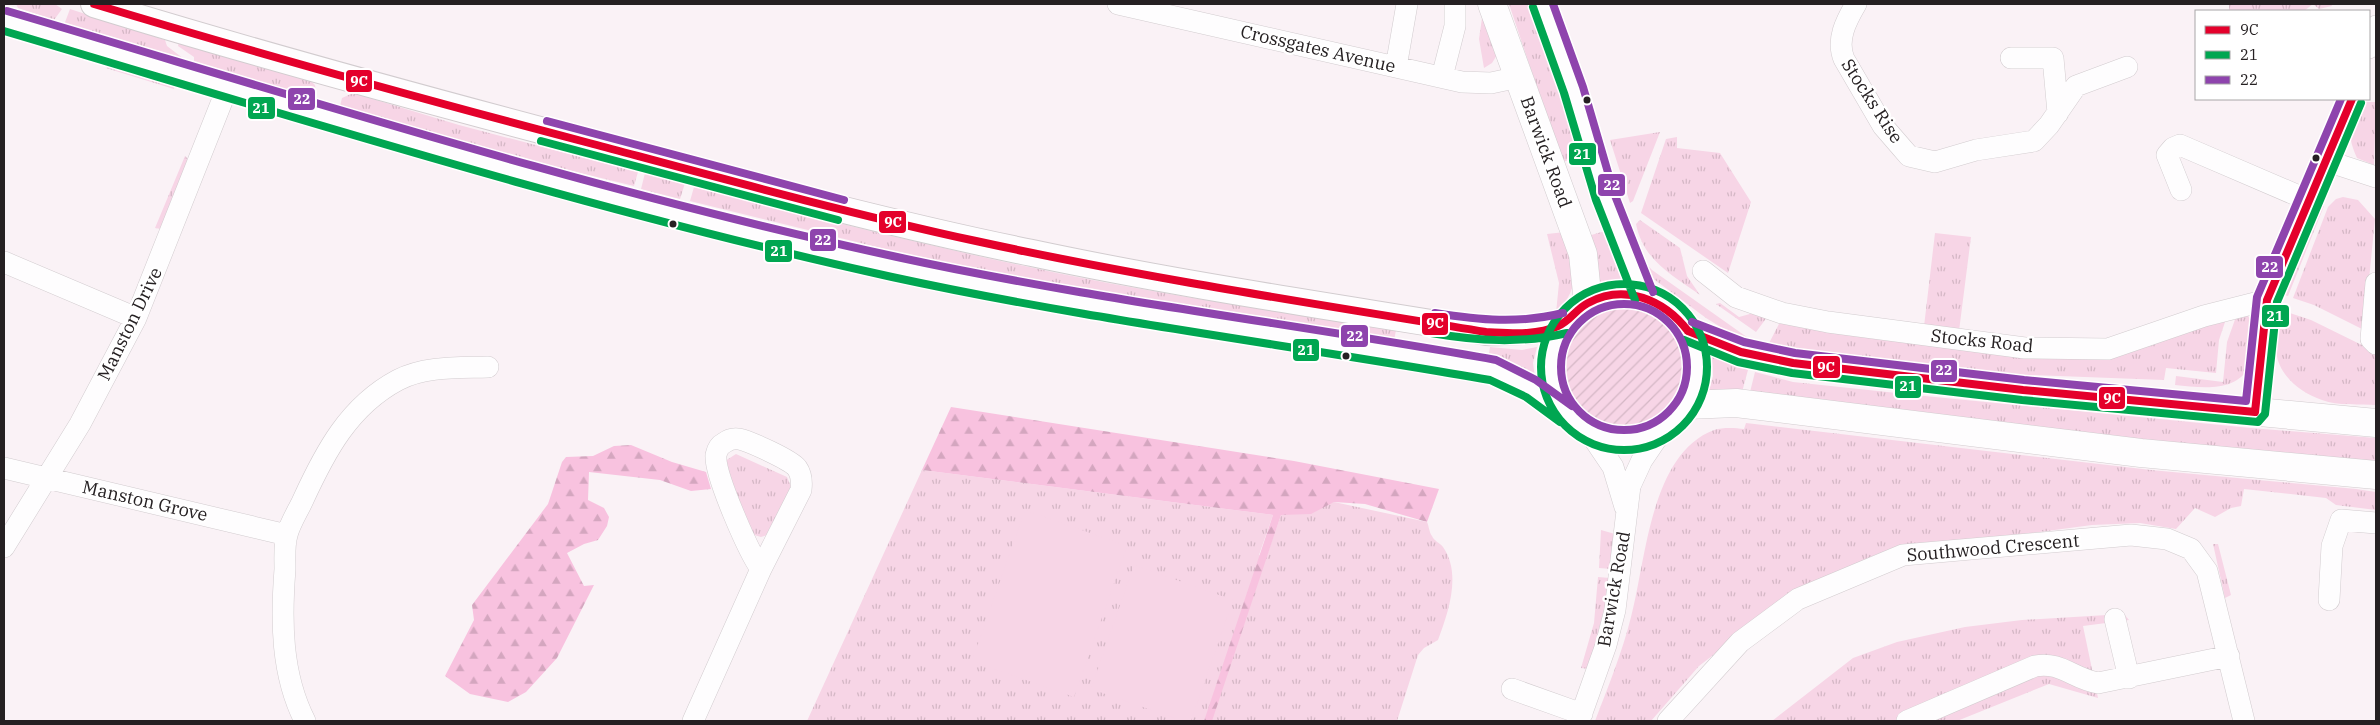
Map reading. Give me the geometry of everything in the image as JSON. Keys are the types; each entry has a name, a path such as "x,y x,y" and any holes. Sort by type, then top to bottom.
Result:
{"highway":[{"name":"Barwick Road","path":"1492,4 1583,254 1588,303"},
{"path":"1542,4 1573,90 1605,196 1644,296"},
{"path":"1616,295 1644,296 1666,307 1688,331 1697,359 1696,383 1687,405 1675,420 1660,432 1638,440 1613,441 1590,433 1566,414 1552,384 1550,363 1555,342 1565,322 1588,303 1616,295"},
{"path":"1688,331 1741,352 1793,363 2013,389 2376,423"},
{"path":"1687,405 1736,403 2141,453 2376,475"}],"main road":[{"path":"98,4 338,77 820,205 1033,254 1260,295 1486,332 1519,333 1542,330 1565,322"},
{"path":"4,21 326,116 681,215 894,267 1051,298 1493,370 1515,377 1547,398 1566,414"},
{"path":"326,116 338,77"}],"street":[{"name":"Crossgates Avenue","path":"1118,4 1475,84 1519,77"},
{"path":"1396,67 1407,4"},
{"path":"1442,77 1454,26 1456,4"},
{"name":"Stocks Rise","path":"1856,4 1845,23 1840,49 1883,126 1909,156 1935,162 1976,150 2034,141 2058,113 2076,86 2127,67"},
{"path":"2370,45 2376,26"},
{"path":"2011,58 2054,58 2058,113"},
{"name":"Manston Drive","path":"4,547 80,424 136,318 228,86"},
{"path":"2255,412 2267,300 2352,100"},
{"path":"2181,190 2167,155 2173,148 2180,146 2308,200"},
{"path":"2327,161 2376,177"},
{"path":"4,262 136,318"},
{"name":"Stocks Road","path":"1703,271 1736,297 1782,313 1838,324 2025,348 2108,349 2204,316 2267,300"},
{"path":"2376,283 2371,339 2376,344"},
{"path":"305,721 296,703 286,662 281,616 287,535 321,460 341,429 366,402 398,380 420,372 443,368 488,367"},
{"name":"Barwick Road","path":"1580,718 1606,645 1615,610 1630,486 1642,460 1660,432"},
{"name":"Barwick Road","path":"1590,433 1612,467 1626,512"},
{"path":"694,721 761,569 801,490 801,476 793,464 743,441 732,439 721,445 716,456 716,462 738,523 754,560 761,569"},
{"name":"Manston Grove","path":"4,468 287,535"},
{"path":"2329,600 2332,546 2341,520 2376,523"},
{"name":"Southwood Crescent","path":"1668,721 1740,642 1798,599 1903,555 2131,535 2167,539 2191,549 2207,571 2244,721"},
{"path":"2115,619 2129,678"},
{"path":"1907,721 2047,663 2092,682 2129,678 2229,656"},
{"path":"1512,689 1580,718"}],"green space":[{"path":"16,4 55,4 62,9 54,20 18,8"},
{"path":"1484,4 1497,55 1492,63 1484,68 1479,39"},
{"path":"1509,4 1533,4 1582,157 1562,162"},
{"path":"2229,4 2313,4 2305,10 2229,10"},
{"path":"2313,4 2331,4 2332,6 2319,9"},
{"path":"70,9 165,40 167,46 184,59 183,62 64,25"},
{"path":"179,41 309,79 315,85 316,93 308,96 194,65 194,57 178,46"},
{"path":"114,63 176,82 174,89 106,68"},
{"path":"353,93 459,125 638,172 634,186 531,161 340,106 342,98"},
{"path":"2365,102 2376,102 2374,165 2357,158 2350,135 2353,123"},
{"path":"1660,132 1633,201 1630,203 1610,140"},
{"path":"1677,137 1677,148 1720,153 1751,202 1728,273 1641,213 1666,139"},
{"path":"185,156 189,160 161,229 155,228"},
{"path":"645,173 685,183 680,199 641,189"},
{"path":"694,187 920,243 1057,273 1184,296 1396,330 1393,346 1056,288 885,249 690,201"},
{"path":"2343,197 2358,200 2375,219 2364,330 2314,305 2293,298 2328,207 2336,199"},
{"path":"2319,201 2324,206 2288,296 2283,295 2290,270"},
{"path":"1640,220 1680,248 1687,276 1700,295 1660,266 1652,257 1640,237 1636,224"},
{"path":"1605,231 1614,259 1625,280 1596,287 1588,236"},
{"path":"1565,232 1573,266 1573,284 1565,302 1556,313 1559,283 1547,234"},
{"path":"1935,233 1971,237 1958,339 1923,335"},
{"path":"1645,262 1652,270 1751,340 1748,344 1706,318 1655,280 1646,271"},
{"path":"1720,303 1739,317 1757,312 1768,316 1756,332 1716,304"},
{"path":"1624,309 1636,310 1647,314 1657,319 1666,327 1674,336 1679,346 1683,357 1683,381 1679,392 1674,402 1666,411 1657,419 1647,424 1636,428 1624,429 1612,428 1601,424 1591,419 1582,411 1574,402 1569,392 1565,381 1564,369 1565,357 1569,346 1574,336 1582,327 1591,319 1601,314 1612,310"},
{"path":"2284,311 2311,320 2370,349 2376,356 2376,405 2328,402 2313,397 2291,381 2280,366 2276,349 2277,329"},
{"path":"2237,314 2248,316 2256,328 2252,357 2243,375 2226,385 2216,387 2175,385 2176,376 2223,382 2227,342"},
{"path":"2227,316 2219,340 2216,373 2166,368 2164,380 2002,374 1766,349 1782,318 2081,358"},
{"path":"1490,347 1522,350 1537,347 1533,363 1535,378 1488,360"},
{"path":"1711,348 1748,370 1742,392 1708,393 1713,376"},
{"path":"1755,372 1793,382 2251,428 2376,438 2376,464 2089,434 1750,392"},
{"path":"951,407 1294,461 1439,489 1427,522 1365,504 1334,502 1311,514 1281,515 1212,721 1204,721 1273,515 922,470"},
{"path":"1746,423 2151,470 2356,489 2376,492 2376,510 2336,505 2326,498 2244,489 2241,506 2231,508 2215,517 2195,508 2176,529 2140,523 2092,525 1877,554 1786,599 1699,666 1651,721 1595,721 1627,630 1654,512 1664,485 1676,461 1693,443 1714,430 1726,428 1744,429"},
{"path":"631,445 672,462 706,472 711,489 691,491 660,480 589,472 588,500 604,508 609,517 607,526 598,540 584,544 567,553 584,586 594,585 557,658 526,692 508,702 470,694 445,676 474,620 472,605 548,504 562,462 566,457 593,456 614,446"},
{"path":"736,454 787,477 792,489 770,534 761,537 751,534 725,461"},
{"path":"922,470 1273,515 1259,555 1266,558 1281,515 1334,502 1427,522 1433,538 1443,547 1449,558 1452,569 1451,594 1446,618 1438,640 1424,648 1418,655 1397,721 807,721"},
{"path":"1025,510 1127,546 1074,697 972,661"},
{"path":"1601,530 1615,534 1611,569 1599,568"},
{"path":"2213,544 2218,544 2231,595 2225,598"},
{"path":"1134,565 1233,600 1191,721 1183,721 1091,689"},
{"path":"1598,577 1610,578 1607,597 1589,669 1581,668 1594,623"},
{"path":"2124,614 2129,620 2083,626 2098,698 2049,684 1957,721 1772,721 1853,658 1897,642 1965,627 2022,620"}],"transit line":[{"name":"9C","path":"94,4 468,111 736,182 880,219 1039,254 1231,290 1486,332 1522,333 1550,329 1562,324 1588,303 1602,297 1630,295 1656,303 1678,320 1688,331"},
{"name":"22","path":"1553,4 1583,87 1614,193 1653,292"},
{"name":"21","path":"1533,7 1564,93 1596,200 1635,300"},
{"name":"22","path":"7,11 561,174 784,231 897,257 1046,286 1496,360 1536,380 1572,406"},
{"name":"21","path":"4,31 335,130 668,223 892,277 966,292 1116,319 1490,380 1526,397 1560,422"},
{"name":"22","path":"1692,322 1744,342 1795,353 2024,380 2246,401 2257,297 2341,100"},
{"name":"9C","path":"2255,412 2267,300 2352,100"},
{"name":"21","path":"1684,340 1738,362 1792,373 2022,400 2258,422 2265,414 2277,302 2361,103"},
{"name":"22","path":"547,121 844,200"},
{"name":"21","path":"541,141 838,220"},
{"name":"21","path":"1632,284 1656,290 1683,308 1701,335 1706,351 1707,367 1706,383 1701,399 1683,426 1670,436 1648,447 1616,450 1592,444 1571,431 1560,420 1544,391 1541,359 1547,335 1560,314 1571,303 1600,287 1632,284"},
{"name":"22","path":"1624,304 1648,309 1659,314 1669,322 1677,332 1682,343 1687,367 1682,391 1677,402 1669,412 1659,420 1648,425 1624,430 1600,425 1589,420 1579,412 1571,402 1566,391 1561,367 1566,343 1571,332 1579,322 1589,314 1600,309 1624,304"},
{"name":"22","path":"1435,313 1499,320 1531,319 1563,313"},
{"name":"9C","path":"1688,331 1741,352 1793,363 2023,390 2255,412"},
{"name":"21","path":"1431,333 1499,340 1533,339 1567,333"}]}
